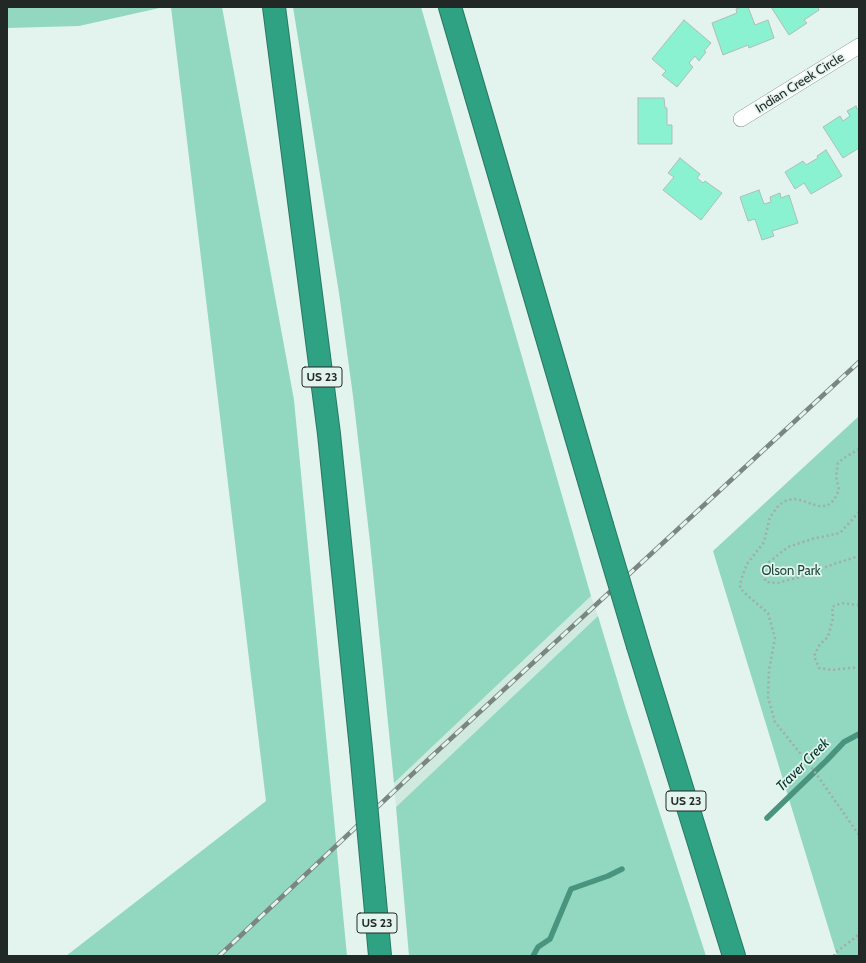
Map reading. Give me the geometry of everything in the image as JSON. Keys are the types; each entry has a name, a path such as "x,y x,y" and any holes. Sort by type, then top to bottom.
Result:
{"highway":[{"name":"US 23","path":"274,7 329,434 361,749 380,956"},
{"name":"US 23","path":"450,7 638,646 734,956"}],"street":[{"name":"Indian Creek Circle","path":"741,119 859,46"}],"path":[{"path":"859,449 838,463 836,476 839,490 834,500 827,506 818,506 796,499 787,500 779,505 770,517 764,542 747,564 741,580 740,588 768,613 775,638 769,670 768,697 775,722 812,768 859,835"},
{"path":"859,512 840,533 812,538 788,547 769,562 763,574 766,582 777,583 800,577 859,556"},
{"path":"859,605 841,603 832,607 833,618 828,637 820,644 814,656 819,668 832,670 859,667"},
{"path":"834,956 835,953 859,933"}],"shaded area":[{"path":"591,596 598,616 396,807 394,783"}],"green space":[{"path":"7,7 164,7 79,26 7,28"},
{"path":"171,7 222,7 294,400 347,956 66,956 266,801"},
{"path":"293,7 421,7 591,596 394,783 370,542 353,396 339,293"},
{"name":"Olson Park","path":"859,416 859,956 837,956 713,551"},
{"path":"598,616 625,706 706,956 409,956 396,807"}],"building":[{"path":"748,7 755,25 768,20 774,38 749,48 748,45 723,55 712,23 737,13 736,9"},
{"path":"771,7 818,7 819,10 804,20 807,23 789,35"},
{"path":"684,20 711,43 704,51 706,52 699,61 695,56 689,63 693,67 677,87 662,75 666,71 652,59"},
{"path":"638,98 664,98 665,108 667,108 667,125 672,125 672,144 638,144"},
{"path":"856,106 857,109 859,108 859,148 843,158 823,127 840,116 843,121 850,116 847,111"},
{"path":"826,150 842,176 811,194 804,183 795,189 785,172 803,161 806,165 818,158 817,156"},
{"path":"680,158 700,174 697,178 703,183 705,181 722,193 701,220 663,190 674,177 668,173"},
{"path":"759,190 764,204 771,202 770,197 780,193 781,198 789,195 798,223 772,231 774,236 762,240 755,219 748,221 740,197"}],"waterway":[{"name":"Traver Creek","path":"767,818 844,742 859,734"},
{"name":"Traver Creek","path":"533,956 538,947 550,939 571,889 608,876 622,869"}],"railway":[{"path":"219,956 406,780 859,362"}]}
